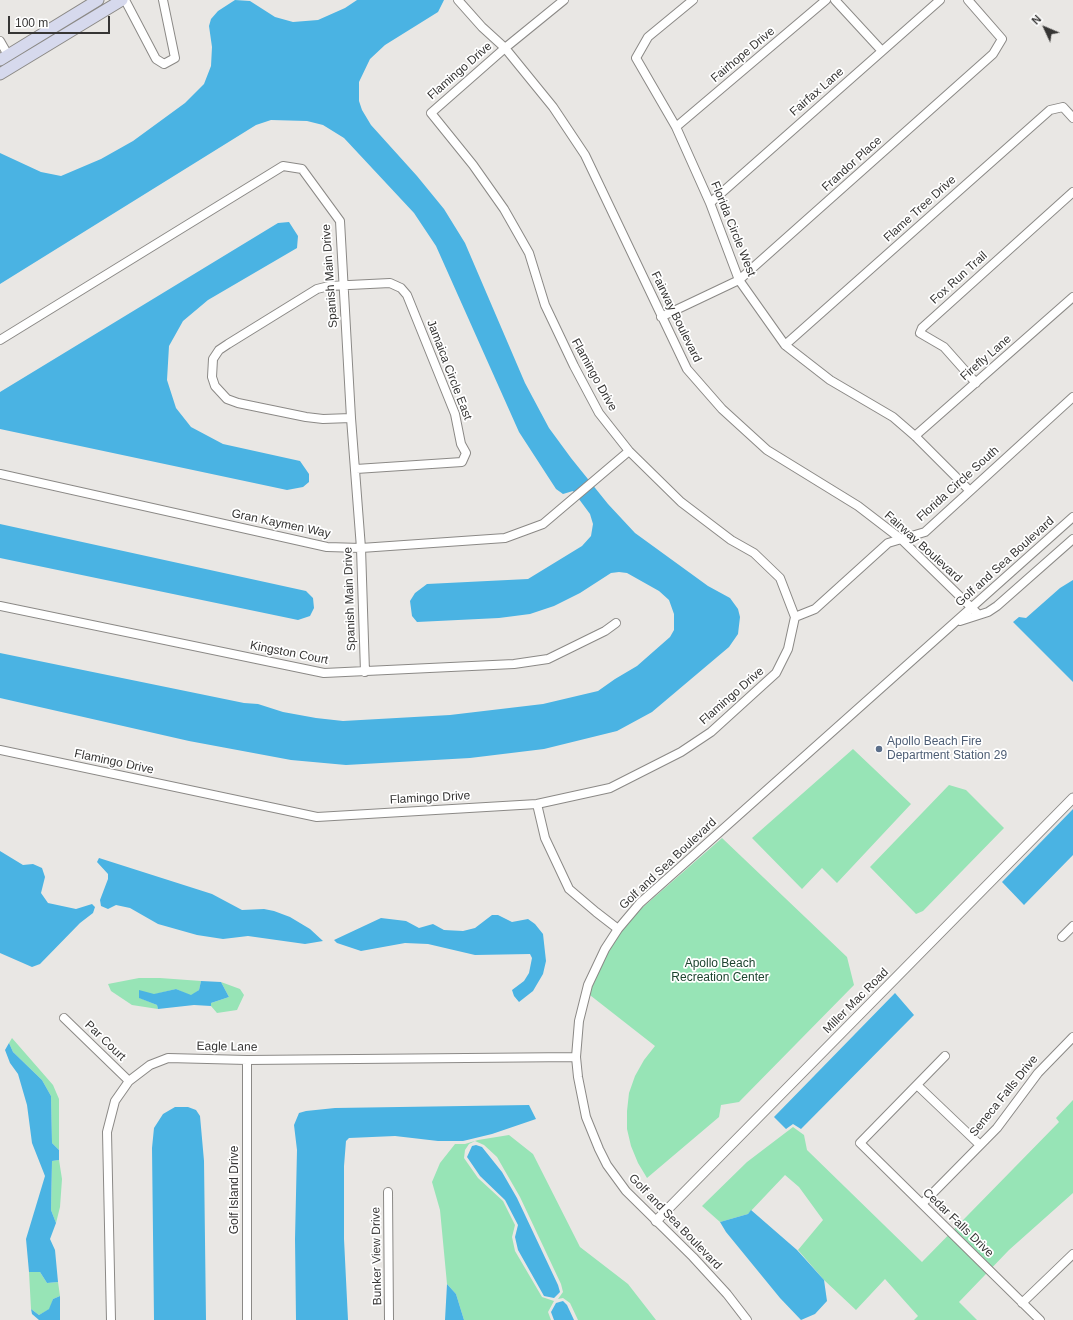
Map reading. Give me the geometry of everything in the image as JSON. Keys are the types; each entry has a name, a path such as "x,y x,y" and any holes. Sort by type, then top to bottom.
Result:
{"main road":[{"path":"4,58 98,0"},
{"path":"0,74 122,0"}],"street":[{"path":"125,0 156,59 164,64 175,58 164,0"},
{"name":"Fairway Boulevard","path":"459,0 482,27 505,48 553,107 585,155 687,369 722,409 767,450 858,506 901,540 978,614"},
{"name":"Flamingo Drive","path":"0,750 317,816 537,804 610,788 681,752 711,732 776,673 788,649 795,617 780,578 754,554 730,540 680,502 629,451 599,412 574,366 545,305 528,253 504,209 473,165 431,113 505,48 564,0"},
{"name":"Florida Circle West","path":"693,0 648,37 636,58 676,128 710,203 739,280 785,345 830,380 893,417 915,436 969,490"},
{"name":"Fairhope Drive","path":"676,128 826,0"},
{"path":"835,0 882,51"},
{"name":"Fairfax Lane","path":"710,203 940,0"},
{"name":"Frandor Place","path":"661,317 739,280 993,54 1002,39 968,0"},
{"path":"0,41 4,58 14,66"},
{"name":"Flame Tree Drive","path":"785,345 1050,110 1063,107 1073,118"},
{"name":"Spanish Main Drive","path":"0,340 283,166 302,169 340,221 351,418 361,548 365,672"},
{"name":"Fox Run Trail","path":"976,383 944,347 920,333 922,328 1073,192"},
{"name":"Jamaica Circle East","path":"343,285 390,283 401,288 404,292 455,414 461,444 466,453 462,462 356,469"},
{"path":"343,285 316,289 219,350 213,359 212,377 215,386 221,393 227,398 238,403 306,417 323,419 351,418"},
{"name":"Firefly Lane","path":"915,436 1073,297"},
{"name":"Florida Circle South","path":"795,617 815,609 888,543 924,532 1073,397"},
{"name":"Gran Kaymen Way","path":"0,474 327,547 361,548 505,538 543,524 629,451"},
{"name":"Golf and Sea Boulevard","path":"747,1320 727,1294 693,1257 626,1191 598,1149 591,1133 580,1096 576,1057 579,1021 584,998 596,967 618,929 640,903 1073,517"},
{"name":"Golf and Sea Boulevard","path":"954,624 978,614 988,612 997,606 1073,539"},
{"name":"Kingston Court","path":"0,606 324,673 514,664 548,659 605,631 616,623"},
{"name":"Miller Mac Road","path":"656,1221 1073,798"},
{"path":"537,804 545,838 569,889 618,929"},
{"path":"1062,937 1073,926"},
{"name":"Par Court","path":"64,1018 130,1081"},
{"name":"Seneca Falls Drive","path":"922,1204 980,1145 1010,1111 1038,1073 1073,1037"},
{"path":"945,1056 917,1085 980,1145"},
{"name":"Eagle Lane","path":"111,1320 107,1132 115,1101 130,1081 150,1065 168,1058 247,1060 576,1057"},
{"name":"Golf Island Drive","path":"247,1060 248,1320"},
{"name":"Cedar Falls Drive","path":"917,1085 860,1143 1040,1320"},
{"name":"Bunker View Drive","path":"388,1192 389,1320"},
{"path":"1022,1303 1073,1254"}],"green space":[{"path":"853,749 911,804 837,883 822,868 802,889 752,838"},
{"path":"949,785 966,790 1004,828 923,911 916,914 870,867"},
{"name":"Apollo Beach Recreation Center","path":"722,838 847,957 854,985 739,1102 721,1105 719,1117 647,1178 638,1163 631,1146 627,1129 627,1111 629,1093 635,1076 644,1060 655,1046 586,992 618,929"},
{"path":"139,978 201,981 199,990 191,996 176,989 140,998 157,1005 158,1009 132,1005 111,991 108,984"},
{"path":"221,982 240,989 244,995 237,1010 217,1013 211,1006 211,1003 229,997"},
{"path":"12,1038 53,1085 59,1099 59,1150 52,1143 51,1096 42,1080 13,1052 9,1043"},
{"path":"1073,1100 1073,1193 1009,1250 959,1302 977,1320 914,1320 918,1316 885,1279 856,1310 824,1280 798,1250 823,1220 799,1187 785,1175 748,1214 720,1222 702,1206 747,1162 793,1127 804,1135 807,1150 922,1262 1059,1122 1056,1118"},
{"path":"509,1135 533,1154 580,1247 628,1284 656,1320 578,1320 570,1303 563,1298 558,1299 563,1292 561,1284 520,1197 497,1157 484,1145 475,1141 469,1144 465,1150 464,1158 478,1178 503,1201 515,1225 512,1237 515,1251 542,1297 554,1301 548,1312 551,1320 464,1320 456,1294 447,1284 440,1210 432,1182 440,1163 455,1144 465,1144 478,1140"},
{"path":"59,1160 62,1179 60,1207 56,1223 51,1210 52,1161"},
{"path":"29,1272 40,1272 47,1283 58,1282 60,1296 53,1299 50,1309 39,1315 31,1309"}],"water":[{"path":"235,0 250,1 275,17 293,22 318,20 345,8 357,0 444,0 438,12 385,45 370,59 359,82 359,101 362,110 371,125 417,176 444,209 465,243 525,383 549,428 571,458 608,504 635,533 708,586 730,598 738,609 740,617 738,634 729,647 652,712 617,731 544,749 470,758 346,765 291,760 189,741 0,698 0,653 244,703 258,704 283,712 316,718 343,721 450,715 543,704 598,691 637,666 670,637 674,630 674,614 669,600 659,591 627,573 619,572 611,573 580,593 554,606 530,614 499,618 417,622 412,616 410,601 415,593 427,584 528,579 582,546 591,536 593,524 590,514 573,491 563,494 556,489 519,432 436,246 414,213 344,138 323,125 307,121 271,120 256,125 0,284 0,153 41,172 61,176 101,159 133,141 185,103 204,84 211,66 212,47 209,26 211,19 218,11"},
{"path":"289,222 298,236 297,248 208,300 183,321 169,346 167,380 176,408 191,427 223,444 300,461 309,474 309,482 303,487 287,490 0,429 0,392 278,223"},
{"path":"0,524 306,591 313,598 314,608 310,616 298,620 0,558"},
{"path":"1073,580 1073,682 1013,622 1019,617 1026,618 1060,588"},
{"path":"1073,809 1073,855 1024,905 1002,882"},
{"path":"0,851 23,865 33,864 42,868 45,877 41,893 48,903 76,909 92,904 95,907 93,913 80,923 40,964 32,967 0,953"},
{"path":"99,858 212,894 242,910 264,909 274,911 290,917 310,929 323,941 305,944 248,936 223,939 197,935 158,924 130,908 116,905 108,909 101,906 100,900 108,879 108,874 97,862"},
{"path":"492,915 498,915 512,922 528,919 535,924 543,934 546,961 543,974 533,991 519,1002 514,996 512,990 524,981 529,973 532,958 530,954 475,955 428,944 405,943 361,951 337,943 334,940 381,918 406,921 419,928 433,924 444,930 463,931 475,928"},
{"path":"201,981 221,982 229,997 211,1003 211,1006 194,1005 158,1009 157,1005 139,998 139,990 154,994 176,989 191,995 199,990"},
{"path":"895,993 914,1015 801,1129 793,1124 786,1129 774,1117"},
{"path":"9,1043 13,1052 42,1080 51,1096 52,1143 59,1150 59,1160 52,1161 51,1210 56,1223 50,1239 55,1250 58,1282 47,1283 40,1272 29,1272 26,1239 45,1176 32,1143 27,1105 18,1074 10,1063 5,1050"},
{"path":"529,1105 536,1119 492,1134 463,1141 438,1141 395,1136 349,1138 346,1141 344,1166 344,1239 348,1320 296,1320 295,1239 297,1150 294,1125 299,1113 335,1108"},
{"path":"175,1107 188,1107 196,1110 200,1116 204,1161 206,1320 154,1320 152,1148 154,1128 163,1114"},
{"path":"476,1145 482,1147 502,1172 517,1198 558,1285 560,1292 554,1298 544,1296 518,1250 515,1237 518,1225 505,1200 480,1176 467,1157 472,1146"},
{"path":"751,1210 797,1250 824,1280 827,1301 815,1314 801,1320 780,1298 726,1232 720,1222 748,1214"},
{"path":"447,1284 456,1294 464,1320 445,1320"},
{"path":"60,1296 60,1320 39,1320 32,1314 31,1309 39,1315 49,1309 53,1299"},
{"path":"563,1301 567,1305 574,1320 554,1320 551,1312 556,1303"}],"place":[{"name":"Apollo Beach Fire Department Station 29","path":"879,749"}]}
